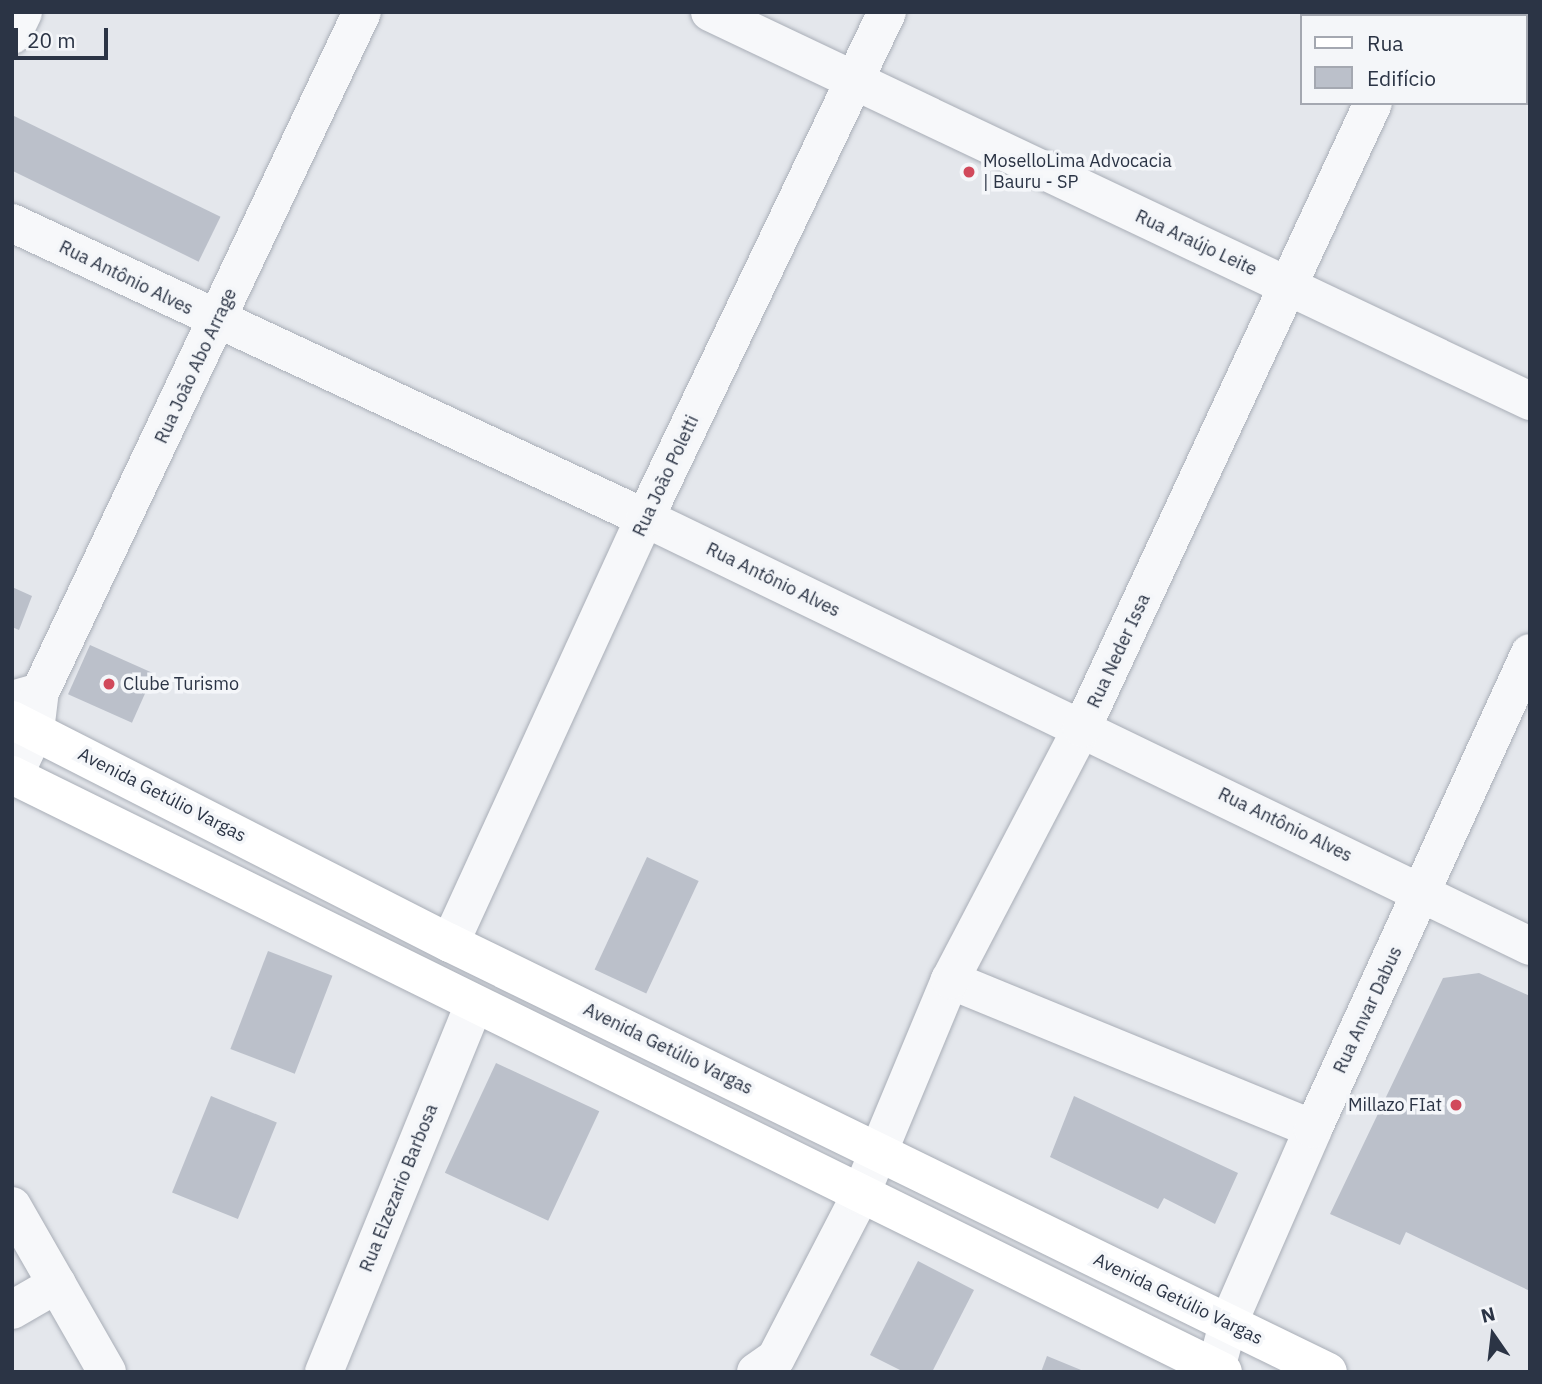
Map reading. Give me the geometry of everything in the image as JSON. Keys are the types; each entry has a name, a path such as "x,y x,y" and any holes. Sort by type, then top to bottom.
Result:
{"main road":[{"name":"Avenida Getúlio Vargas","path":"24,726 450,943 1328,1372"},
{"path":"13,775 860,1196 1219,1371"}],"street":[{"path":"12,35 23,12"},
{"name":"Rua João Abo Arrage","path":"13,775 24,726 26,696 217,321 362,12"},
{"name":"Rua Araújo Leite","path":"710,12 1530,401"},
{"name":"Rua João Poletti","path":"450,943 645,518 887,12"},
{"name":"Rua Neder Issa","path":"756,1372 776,1358 860,1196 950,979 1082,728 1372,105"},
{"name":"Rua Antônio Alves","path":"12,223 217,321 645,518 1423,891 1530,946"},
{"name":"Rua Anvar Dabus","path":"1219,1371 1228,1324 1313,1129 1530,653"},
{"path":"950,979 1313,1129"},
{"name":"Rua Elzezario Barbosa","path":"324,1372 474,1005"},
{"path":"12,1206 107,1372"},
{"path":"12,1310 57,1284"}],"building":[{"path":"12,115 221,217 199,262 12,171"},
{"path":"12,587 32,596 19,630 12,627"},
{"name":"Clube Turismo","path":"90,645 154,673 132,723 68,694"},
{"path":"647,857 699,881 646,993 595,969"},
{"path":"268,951 332,976 295,1074 230,1049"},
{"name":"Millazo FIat","path":"1479,973 1530,996 1530,1291 1406,1232 1400,1245 1330,1214 1443,978"},
{"path":"496,1063 599,1111 548,1221 445,1173"},
{"path":"211,1096 277,1123 238,1219 172,1192"},
{"path":"1074,1096 1238,1173 1215,1224 1164,1198 1158,1209 1050,1157"},
{"path":"918,1261 974,1290 932,1372 904,1372 870,1355"},
{"path":"1047,1356 1086,1372 1041,1372"}],"place":[{"name":"MoselloLima Advocacia | Bauru - SP","path":"969,172"},
{"name":"Clube Turismo","path":"109,684"},
{"name":"Millazo FIat","path":"1456,1105"}]}
